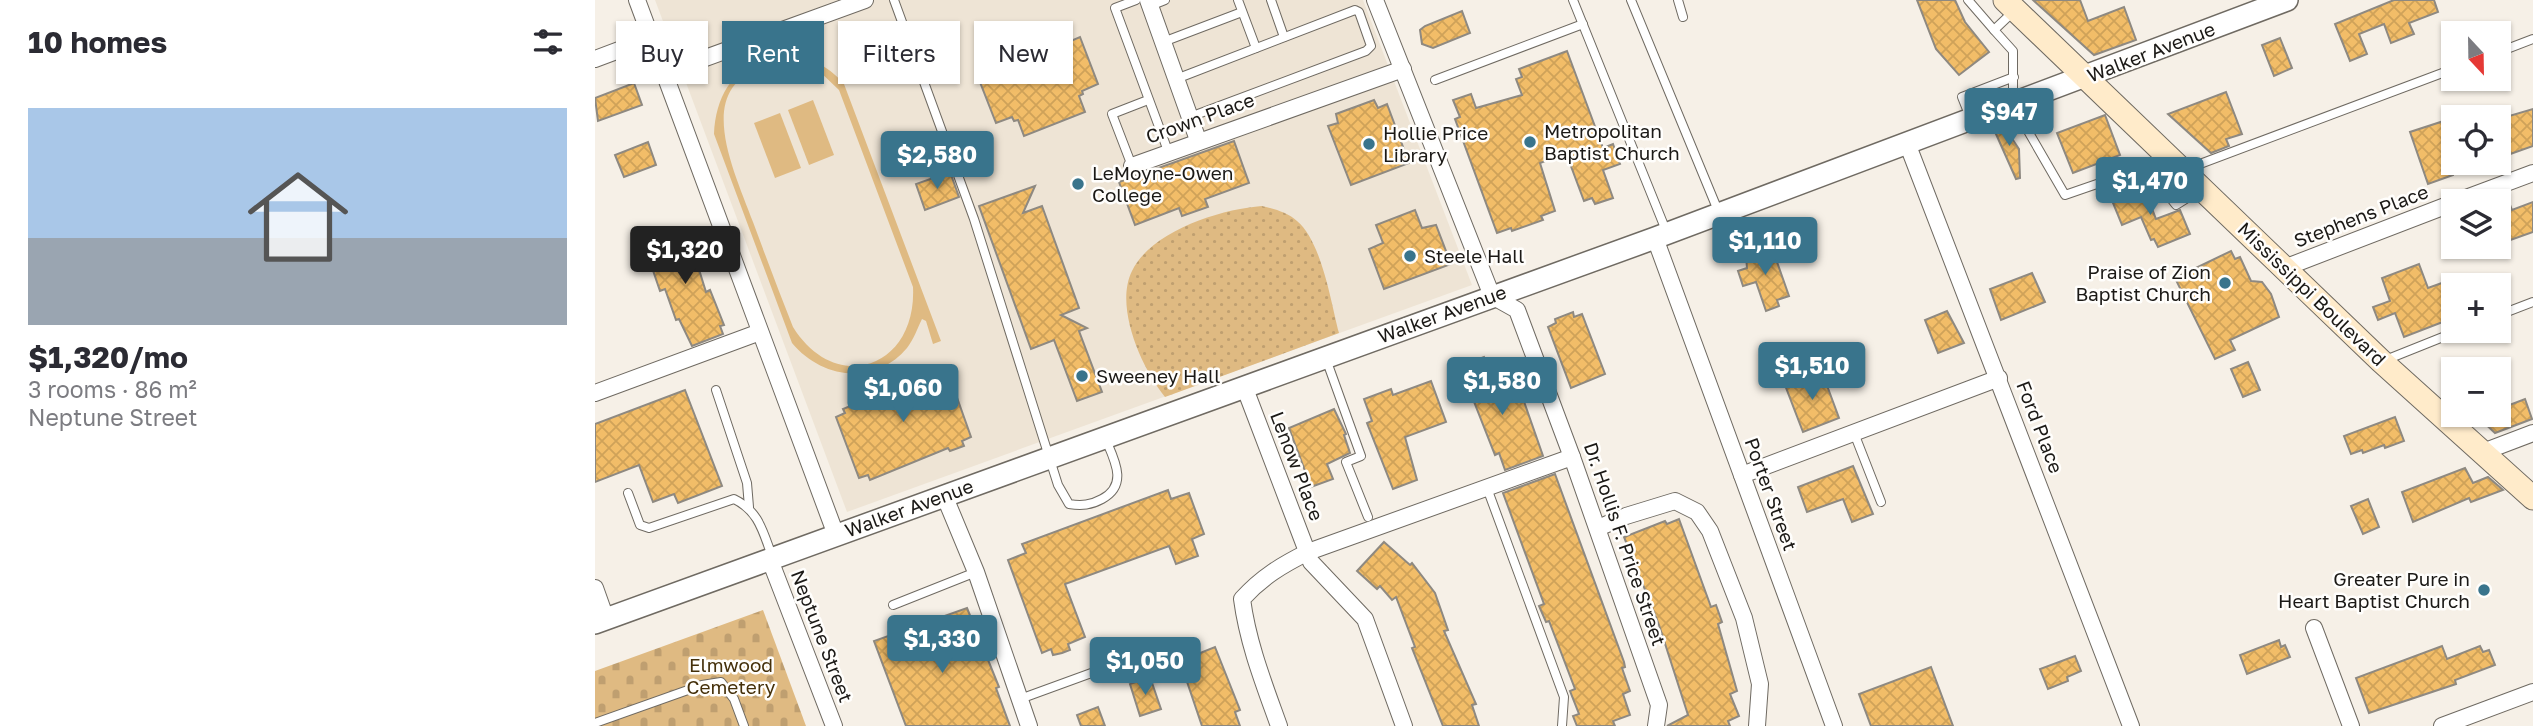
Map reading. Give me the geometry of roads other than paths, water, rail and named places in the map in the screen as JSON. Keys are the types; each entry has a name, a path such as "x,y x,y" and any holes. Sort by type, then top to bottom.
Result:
{"main road":[{"name":"Mississippi Boulevard","path":"2010,5 2381,361 2533,498"}],"street":[{"path":"637,0 645,21"},
{"path":"708,56 847,3 865,0"},
{"path":"1375,0 1492,296"},
{"name":"Walker Avenue","path":"601,621 1661,235 2287,0"},
{"path":"1150,1 1198,140"},
{"path":"595,60 616,52"},
{"name":"Crown Place","path":"1132,166 1198,140 1403,69"},
{"path":"668,84 836,535"},
{"name":"Ford Place","path":"1907,144 2131,726"},
{"name":"Stephens Place","path":"2491,189 2533,173"},
{"name":"Stephens Place","path":"2284,268 2441,208"},
{"name":"Porter Street","path":"1661,235 1742,475 1834,726"},
{"name":"Dr. Hollis F. Price Street","path":"1492,296 1517,310 1598,528 1659,705 1656,726"},
{"path":"595,393 760,332"},
{"path":"1742,475 1999,378"},
{"name":"Lenow Place","path":"1244,386 1310,557"},
{"path":"2483,452 2533,433"},
{"path":"1279,726 1254,658 1242,599 1275,569 1572,457"},
{"path":"944,495 976,572 1029,726"},
{"path":"1598,528 1675,501 1697,512 1710,531 1744,618 1760,684 1757,726"},
{"path":"1310,557 1365,619 1404,726"},
{"name":"Neptune Street","path":"772,560 834,726"},
{"path":"595,589 601,621"},
{"path":"2314,628 2351,726"},
{"path":"2442,726 2533,692"}],"lane":[{"path":"894,0 974,219 1058,485 1069,504 1094,503 1112,494 1118,473 1105,436"},
{"path":"1238,0 1256,48"},
{"path":"1271,0 1284,37"},
{"path":"1573,0 1661,235"},
{"path":"1631,0 1719,213"},
{"path":"1678,0 1683,17"},
{"path":"1968,0 2014,51 2013,105 2065,195 2146,167 2176,205 2203,188"},
{"path":"1150,1 1115,8 1168,151"},
{"path":"1994,30 2010,5"},
{"path":"1176,79 1355,10 1359,12 1371,46 1366,51 1190,117"},
{"path":"1163,42 1242,12"},
{"path":"1435,80 1583,24"},
{"path":"2511,47 2533,39"},
{"path":"2162,185 2184,170 2441,74"},
{"path":"1971,120 1962,97 2014,77"},
{"path":"1132,166 1112,114 1148,100"},
{"path":"2511,310 2533,302"},
{"path":"2381,361 2441,338"},
{"path":"1325,356 1361,456 1346,463 1368,517"},
{"path":"716,390 747,483 749,507"},
{"path":"1854,433 1881,502"},
{"path":"1487,488 1564,697 1562,726"},
{"path":"628,493 640,525 649,527 734,499 749,507 757,516 772,560"},
{"path":"893,605 976,572"},
{"path":"1020,699 1149,652"},
{"path":"595,723 702,685 721,682 734,699 744,726"}],"place":[{"name":"Metropolitan Baptist Church","path":"1530,142"},
{"name":"Hollie Price Library","path":"1369,144"},
{"name":"LeMoyne-Owen College","path":"1078,184"},
{"name":"Steele Hall","path":"1410,256"},
{"name":"Praise of Zion Baptist Church","path":"2225,283"},
{"name":"Sweeney Hall","path":"1082,376"},
{"name":"Greater Pure in Heart Baptist Church","path":"2484,590"}],"park label":[{"name":"Elmwood Cemetery","path":"731,676"}]}
